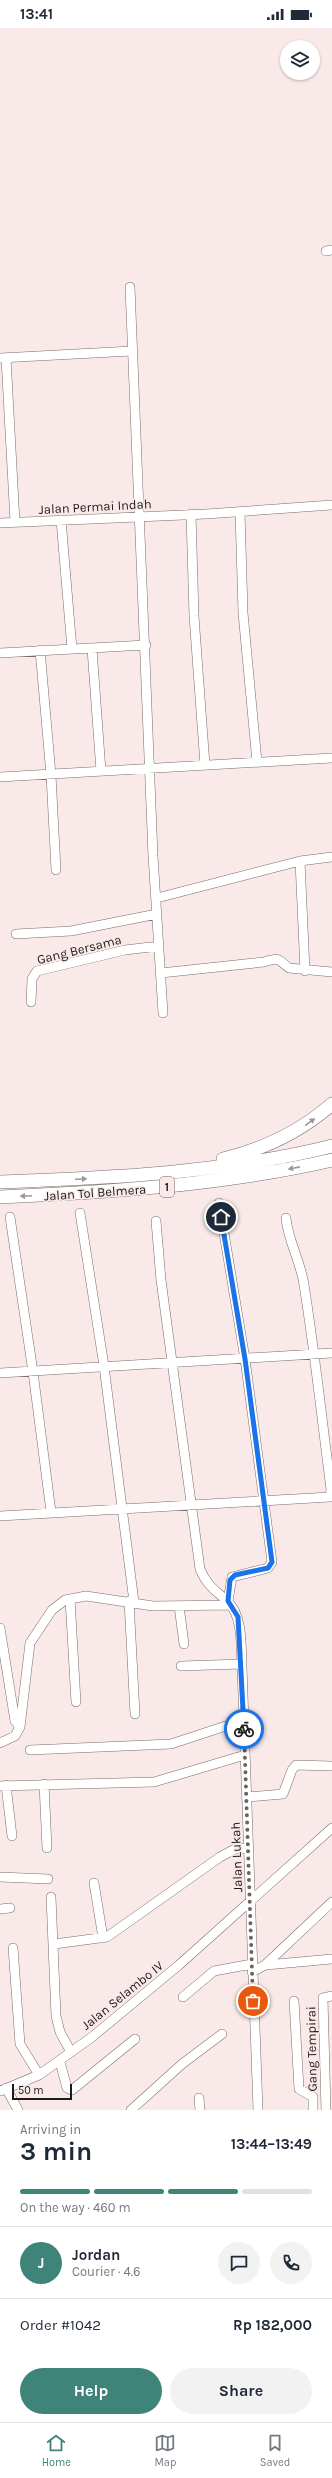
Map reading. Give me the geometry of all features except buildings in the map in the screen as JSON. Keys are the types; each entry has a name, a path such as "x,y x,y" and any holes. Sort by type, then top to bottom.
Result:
{"highway":[{"path":"168,1172 259,1148 302,1127 332,1104"},
{"name":"Jalan Tol Belmera","path":"0,1182 94,1178 168,1172 244,1163 332,1146"},
{"name":"Jalan Tol Belmera","path":"0,1197 169,1186 246,1177 332,1160"}],"street":[{"path":"130,288 137,439 138,517 146,645 149,768 163,1014"},
{"path":"15,522 3,358 132,351"},
{"name":"Jalan Permai Indah","path":"0,523 240,512 332,505"},
{"path":"240,512 243,613 257,762"},
{"path":"191,514 194,616 205,765"},
{"path":"61,520 72,649"},
{"path":"0,653 146,645"},
{"path":"92,649 101,771"},
{"path":"40,650 51,775 56,870"},
{"path":"0,777 332,758"},
{"path":"156,898 300,861 332,857"},
{"path":"300,861 304,971"},
{"path":"16,934 71,931 157,914"},
{"name":"Gang Bersama","path":"31,1002 32,979 37,971 125,950 159,946"},
{"path":"161,973 264,962 276,958 281,960 289,968 304,971 332,972"},
{"path":"219,1203 245,1359 265,1499 271,1566 232,1577 229,1603"},
{"path":"80,1213 104,1366 123,1508 132,1601 135,1714"},
{"path":"10,1217 33,1372 51,1512"},
{"path":"0,1516 265,1499 328,1498 331,1493 314,1354 302,1272 287,1230 286,1218"},
{"path":"156,1221 161,1280 174,1363 200,1569 215,1592 229,1603"},
{"path":"0,1373 332,1353"},
{"path":"0,1743 15,1736 20,1727 30,1643 52,1610 59,1604 70,1599 86,1596 132,1601 153,1606 229,1603"},
{"path":"70,1599 76,1702"},
{"name":"Jalan Lukah","path":"229,1603 238,1617 242,1664 258,2110"},
{"path":"179,1606 184,1644"},
{"path":"0,1628 15,1721 20,1727"},
{"path":"181,1666 242,1664"},
{"path":"30,1750 171,1744 244,1720"},
{"path":"12,1836 3,1785 89,1785 154,1782 245,1755"},
{"path":"247,1797 283,1794 292,1770 296,1765 332,1766"},
{"path":"44,1784 47,1848"},
{"name":"Jalan Selambo IV","path":"3,2089 40,2075 60,2062 70,2052 158,1983 250,1904 332,1828"},
{"path":"54,1944 103,1938 220,1857 235,1849 248,1848"},
{"path":"0,1877 48,1879"},
{"path":"94,1883 103,1938"},
{"path":"51,1898 56,2016 60,2032 70,2052"},
{"path":"265,1965 332,1902"},
{"path":"0,1909 10,1908"},
{"path":"13,1948 20,2044 40,2075"},
{"path":"183,1997 214,1971 332,1959"},
{"name":"Gang Tempirai","path":"326,2110 323,1998 332,1996"},
{"path":"294,2001 299,2089 313,2096 313,2110"},
{"path":"131,2110 182,2064 222,2034"},
{"path":"60,2062 67,2088 72,2090 135,2039"},
{"path":"3,2089 18,2110"},
{"path":"199,2098 200,2110"}],"way so far":[{"path":"244,1729 253,2001"}],"route":[{"path":"221,1217 245,1359 265,1499 272,1562 271,1566 268,1568 235,1575 230,1580 228,1601 238,1617 242,1667 244,1729"}]}
